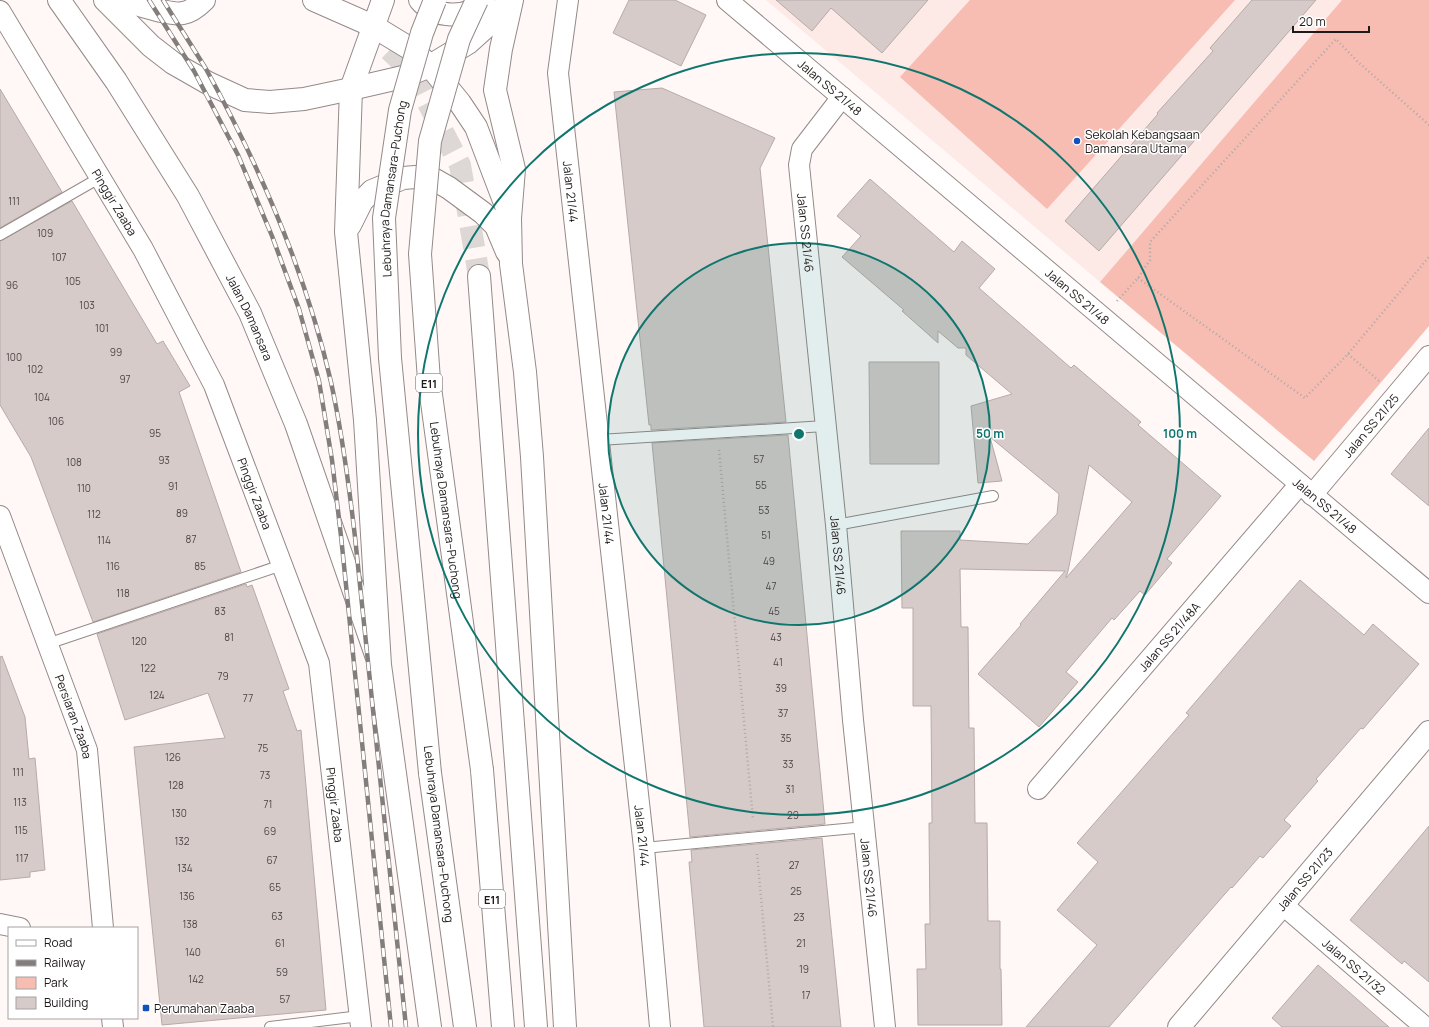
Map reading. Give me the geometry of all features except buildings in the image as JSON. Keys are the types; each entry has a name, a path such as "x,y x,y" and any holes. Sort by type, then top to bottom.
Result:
{"main road":[{"name":"Jalan Damansara","path":"59,0 116,81 188,196 250,313 296,424 380,666"},
{"path":"105,0 151,46 173,63 208,83 245,100 270,102 304,99 351,89 403,77 430,66 468,43 511,0"},
{"path":"121,0 163,11 182,13 196,8 204,0"},
{"path":"314,0 373,26 414,51 430,66 460,103 476,127 510,218"},
{"path":"384,0 373,26 351,89 346,232 365,420 380,666 430,1027"},
{"path":"420,0 440,14 460,14 478,9 487,0"},
{"name":"Lebuhraya Damansara–Puchong","path":"435,0 422,33 400,110 384,218 390,358 430,773 465,1027"},
{"name":"Lebuhraya Damansara–Puchong","path":"477,0 459,39 430,141 420,254 429,380 482,770 503,1027"},
{"path":"511,0 501,49 495,90 514,169 510,218 511,264 525,372 532,457 565,1027"},
{"path":"346,232 362,201 372,191 403,178 428,176 449,188 483,213 496,226 511,264"},
{"path":"479,276 536,1027"},
{"name":"Jalan SS 21/23","path":"1179,1027 1429,732"}],"street":[{"name":"Jalan 21/44","path":"568,0 558,73 644,848 660,1027"},
{"name":"Jalan SS 21/48","path":"727,0 1429,593"},
{"name":"Pinggir Zaaba","path":"0,10 143,249 214,385 319,663 361,1022"},
{"name":"Jalan SS 21/46","path":"842,97 802,149 799,165 836,525 853,720 885,1027"},
{"name":"Jalan SS 21/25","path":"1306,489 1396,396 1429,356"},
{"name":"Jalan SS 21/48A","path":"1038,789 1306,489"},
{"name":"Persiaran Zaaba","path":"0,516 87,750 103,927"},
{"name":"Jalan SS 21/32","path":"1283,905 1425,1027"},
{"path":"0,924 15,927"}],"lane":[{"path":"0,235 101,177"},
{"path":"599,440 825,426"},
{"path":"836,525 993,496"},
{"path":"47,644 282,564"},
{"path":"644,848 865,827"},
{"path":"270,1027 361,1022"}],"path":[{"path":"1103,317 1138,278 1150,260 1150,242 1336,39 1357,61 1429,125"},
{"path":"1138,278 1305,398 1348,354 1429,257"},
{"path":"1348,354 1396,396"},
{"path":"718,433 773,1027"}],"shaded area":[{"name":"Sekolah Kebangsaan Damansara Utama","path":"766,0 1342,0 1100,282"}],"green space":[{"path":"970,0 1235,0 1047,209 900,77"},
{"path":"1342,0 1429,0 1429,326 1314,461 1100,282"}],"tunnel":[{"path":"366,27 412,72 460,165 479,276"}],"railway":[{"path":"149,0 194,71 238,155 272,236 299,309 319,381 332,460 341,536 391,1027"},
{"path":"163,0 206,69 263,182 295,261 309,301 331,382 339,420 355,537 406,1027"}],"place":[{"name":"Sekolah Kebangsaan Damansara Utama","path":"1077,141"},
{"name":"Perumahan Zaaba","path":"146,1008"}]}
